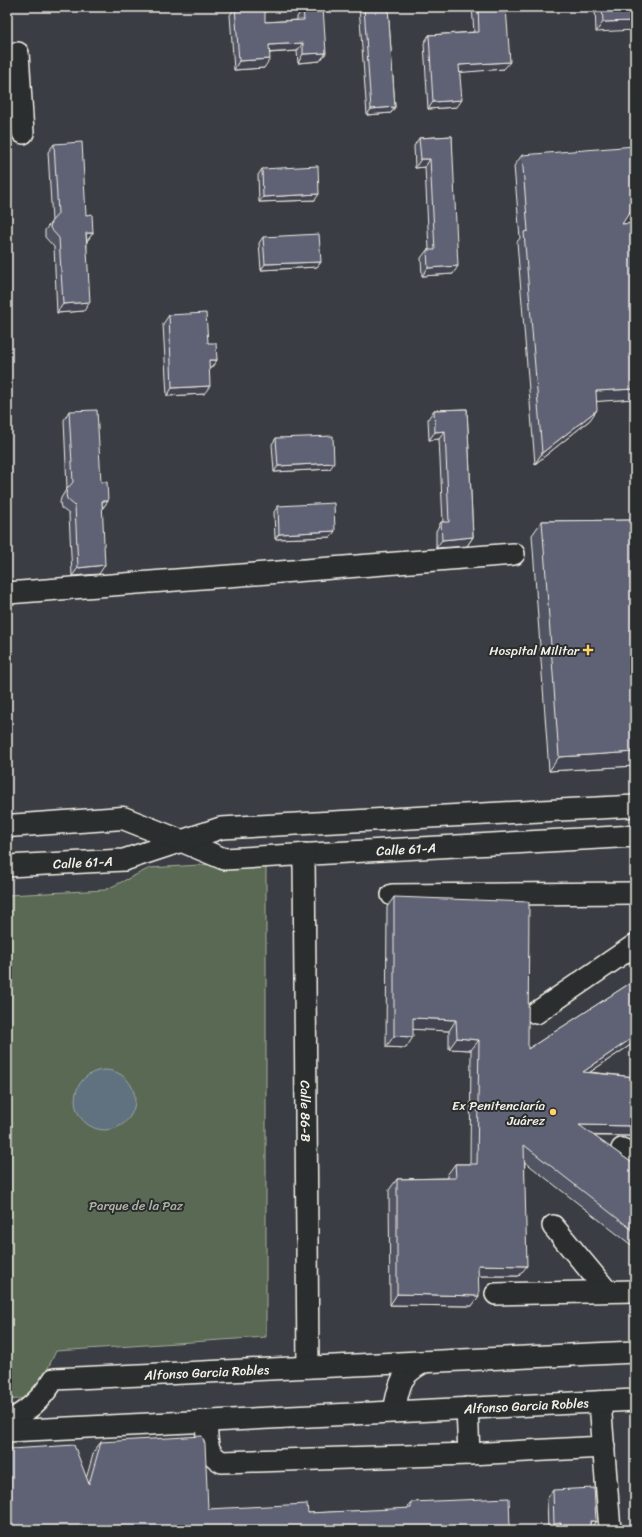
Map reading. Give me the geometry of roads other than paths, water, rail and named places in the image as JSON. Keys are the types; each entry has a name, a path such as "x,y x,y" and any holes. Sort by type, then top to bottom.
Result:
{"main road":[{"path":"7,826 123,818 181,842"}],"street":[{"path":"18,53 23,133"},
{"path":"7,593 514,554"},
{"name":"Calle 61-A","path":"7,866 124,860 221,828 635,806"},
{"name":"Calle 61-A","path":"181,842 224,859 635,836"},
{"name":"Calle 86-B","path":"304,854 308,1367"},
{"path":"392,895 635,893"},
{"path":"536,1013 635,945"},
{"path":"553,1226 607,1291"},
{"path":"496,1294 635,1291"},
{"name":"Alfonso Garcia Robles","path":"7,1421 30,1408 54,1379 635,1352"},
{"name":"Alfonso Garcia Robles","path":"394,1411 401,1380 408,1370 424,1362"},
{"name":"Alfonso Garcia Robles","path":"7,1431 635,1400"},
{"path":"600,1402 610,1530"},
{"path":"467,1408 469,1454"},
{"path":"206,1421 209,1450 212,1458 222,1462 469,1454 604,1447"}],"water":[{"path":"105,1070 122,1075 130,1083 135,1100 130,1117 122,1125 105,1130 88,1125 80,1117 75,1100 80,1083 88,1075"}],"place":[{"name":"Hospital Militar","path":"588,650"},
{"name":"Ex Penitenciaría Juárez","path":"553,1112"}],"park label":[{"name":"Parque de la Paz","path":"136,1205"}]}
